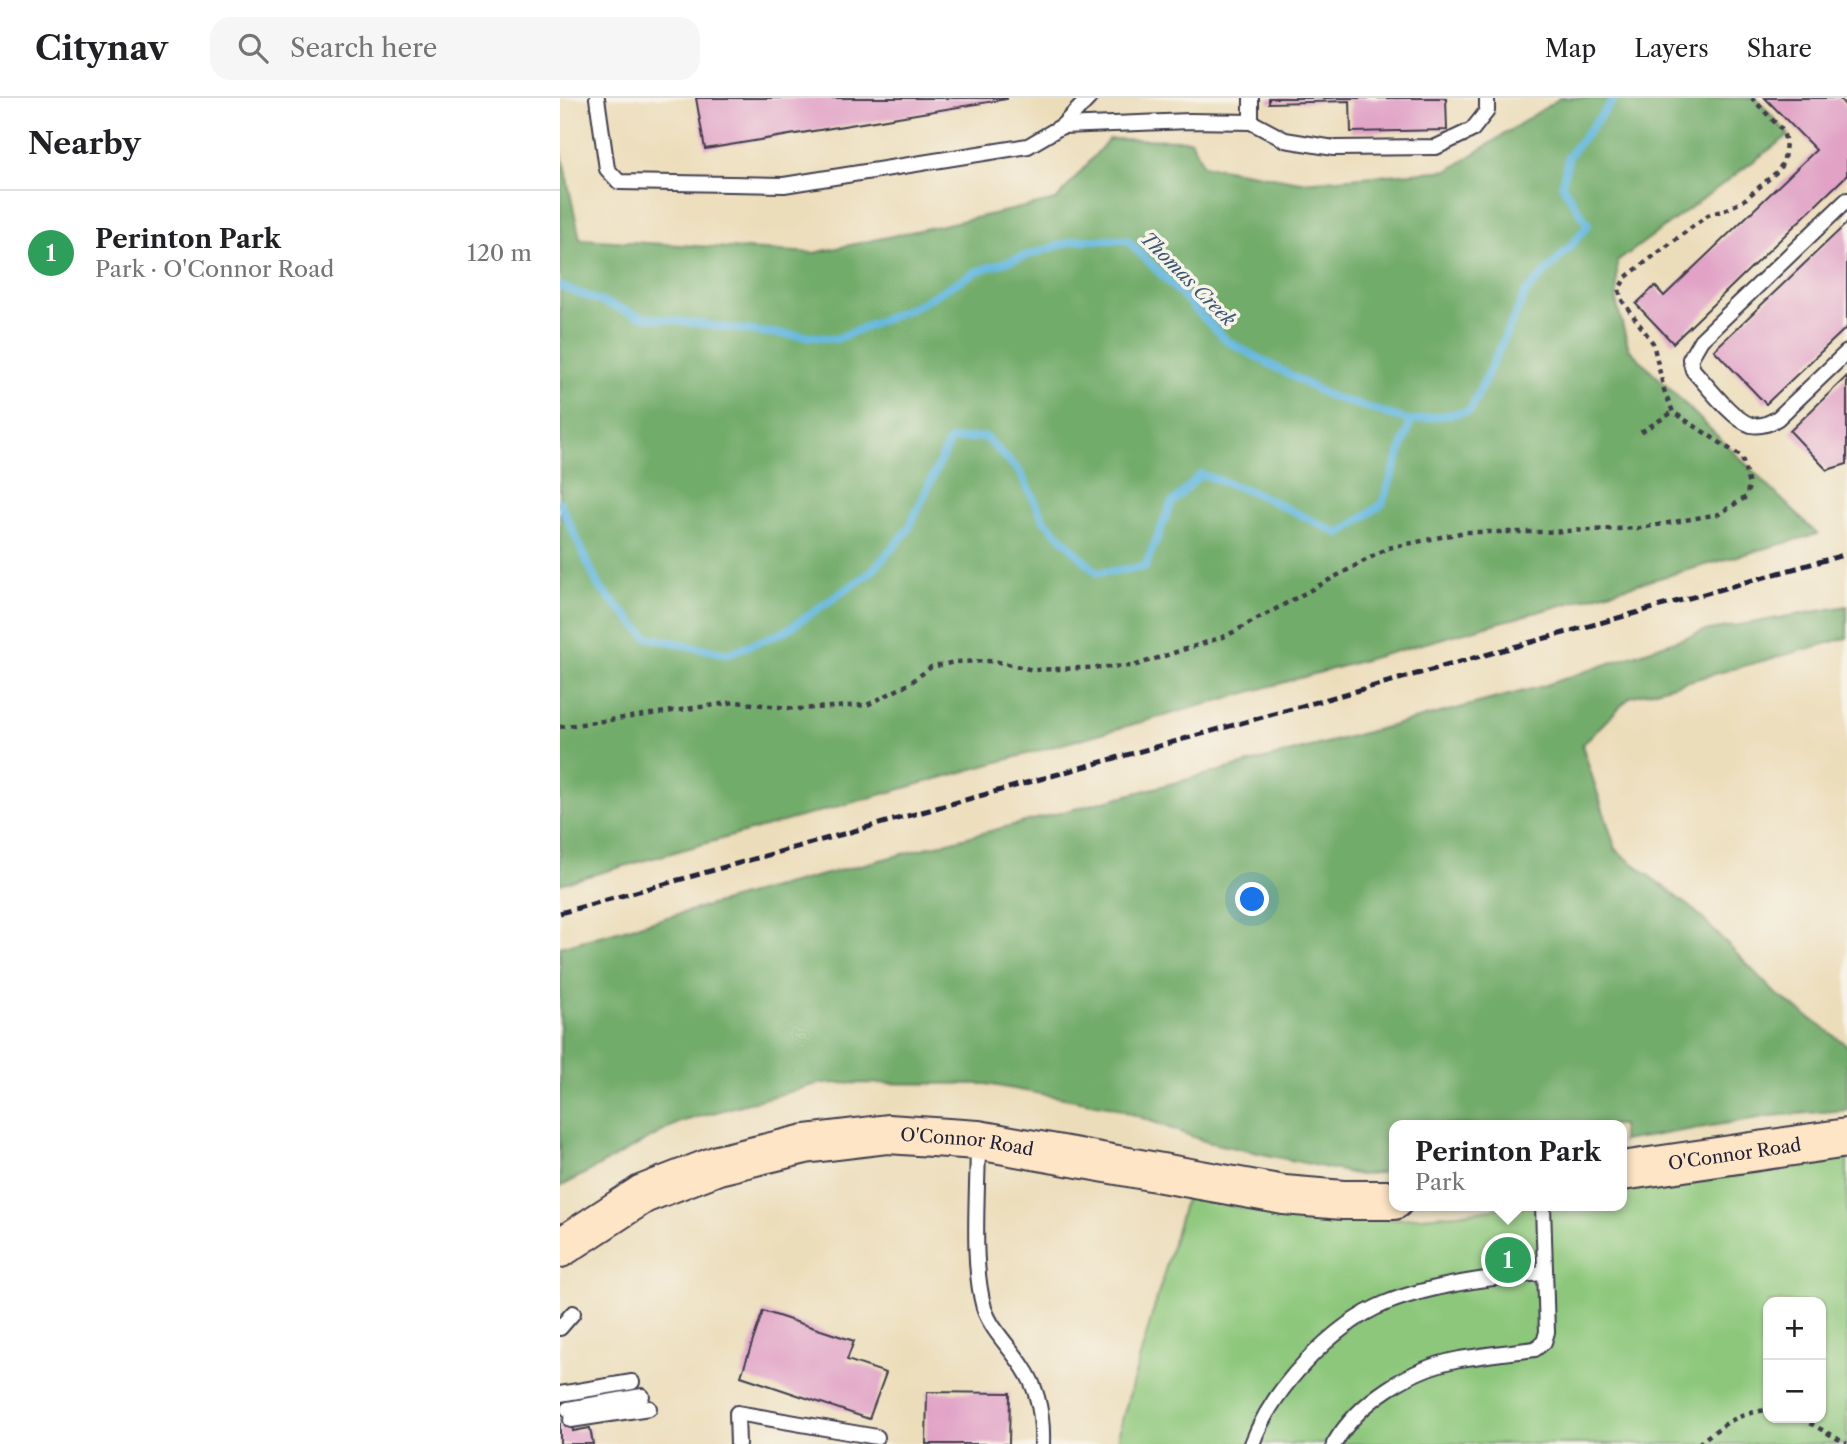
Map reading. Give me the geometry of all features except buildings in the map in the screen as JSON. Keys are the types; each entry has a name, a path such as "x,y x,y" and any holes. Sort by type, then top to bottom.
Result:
{"street":[{"name":"O'Connor Road","path":"560,1248 643,1194 718,1165 805,1144 888,1134 978,1140 1284,1195 1342,1200 1389,1200"},
{"name":"O'Connor Road","path":"1627,1170 1847,1138"}],"lane":[{"path":"597,98 607,169 619,182 784,185 1028,146 1062,126 1089,98"},
{"path":"1251,98 1251,122"},
{"path":"1062,126 1190,121 1251,122 1285,140 1334,148 1436,146 1472,130 1487,111 1487,98"},
{"path":"1847,200 1701,340 1690,359 1693,370 1741,421 1754,426 1766,425 1778,418 1847,352"},
{"path":"978,1140 980,1289 985,1311 1024,1368 1036,1395 1042,1426 1042,1444"},
{"path":"1334,1444 1341,1431 1362,1410 1388,1389 1421,1371 1458,1360 1535,1349 1544,1342 1547,1332 1543,1211"},
{"path":"1252,1444 1258,1428 1281,1389 1313,1355 1350,1323 1386,1303 1431,1290 1545,1273"},
{"path":"560,1328 573,1313"},
{"path":"560,1394 632,1382"},
{"path":"570,1415 646,1402"},
{"path":"738,1444 737,1413 877,1437"}],"path":[{"path":"560,727 736,702 797,709 867,705 909,684 931,667 955,662 995,661 1032,670 1133,666 1226,636 1388,548 1465,532 1640,528 1719,514 1746,497 1749,486 1742,457 1673,412 1664,390 1653,343 1621,299 1619,289 1626,277 1708,215 1742,201 1779,170 1786,143 1783,131 1752,98"},
{"path":"1641,432 1673,412"},
{"path":"1699,1444 1726,1422 1763,1411"},
{"path":"1810,1423 1847,1444"}],"green space":[{"path":"1560,98 1756,98 1789,135 1617,262 1617,305 1629,349 1817,534 560,884 560,146 580,239 814,253 1056,200 1109,139 1191,140 1203,165 1301,182 1449,170"},
{"path":"1847,606 1847,638 1630,697 1582,745 1616,850 1696,912 1774,992 1847,1045 1847,1110 1770,1116 1627,1140 1627,1120 1389,1120 1389,1172 1360,1175 1207,1142 1113,1107 986,1084 821,1083 680,1122 560,1187 560,947 754,893 1543,686 1704,631"},
{"path":"1847,1156 1847,1444 1118,1444 1120,1427 1186,1197 1261,1211 1322,1217 1396,1219 1478,1211 1627,1211 1627,1189"}],"waterway":[{"name":"Thomas Creek","path":"560,286 640,316 836,339 914,307 977,271 1077,240 1127,240 1227,341 1329,396 1411,421 1470,411 1526,292 1588,225 1562,185 1569,155 1615,98"},
{"path":"560,503 599,587 647,637 727,654 784,632 870,573 908,530 950,440 985,437 1020,472 1044,520 1097,573 1145,567 1171,504 1201,474 1253,492 1340,534 1382,504 1411,421"}],"railway":[{"path":"560,913 1847,554"}],"place":[{"name":"Perinton Park","path":"1508,1260"}]}
